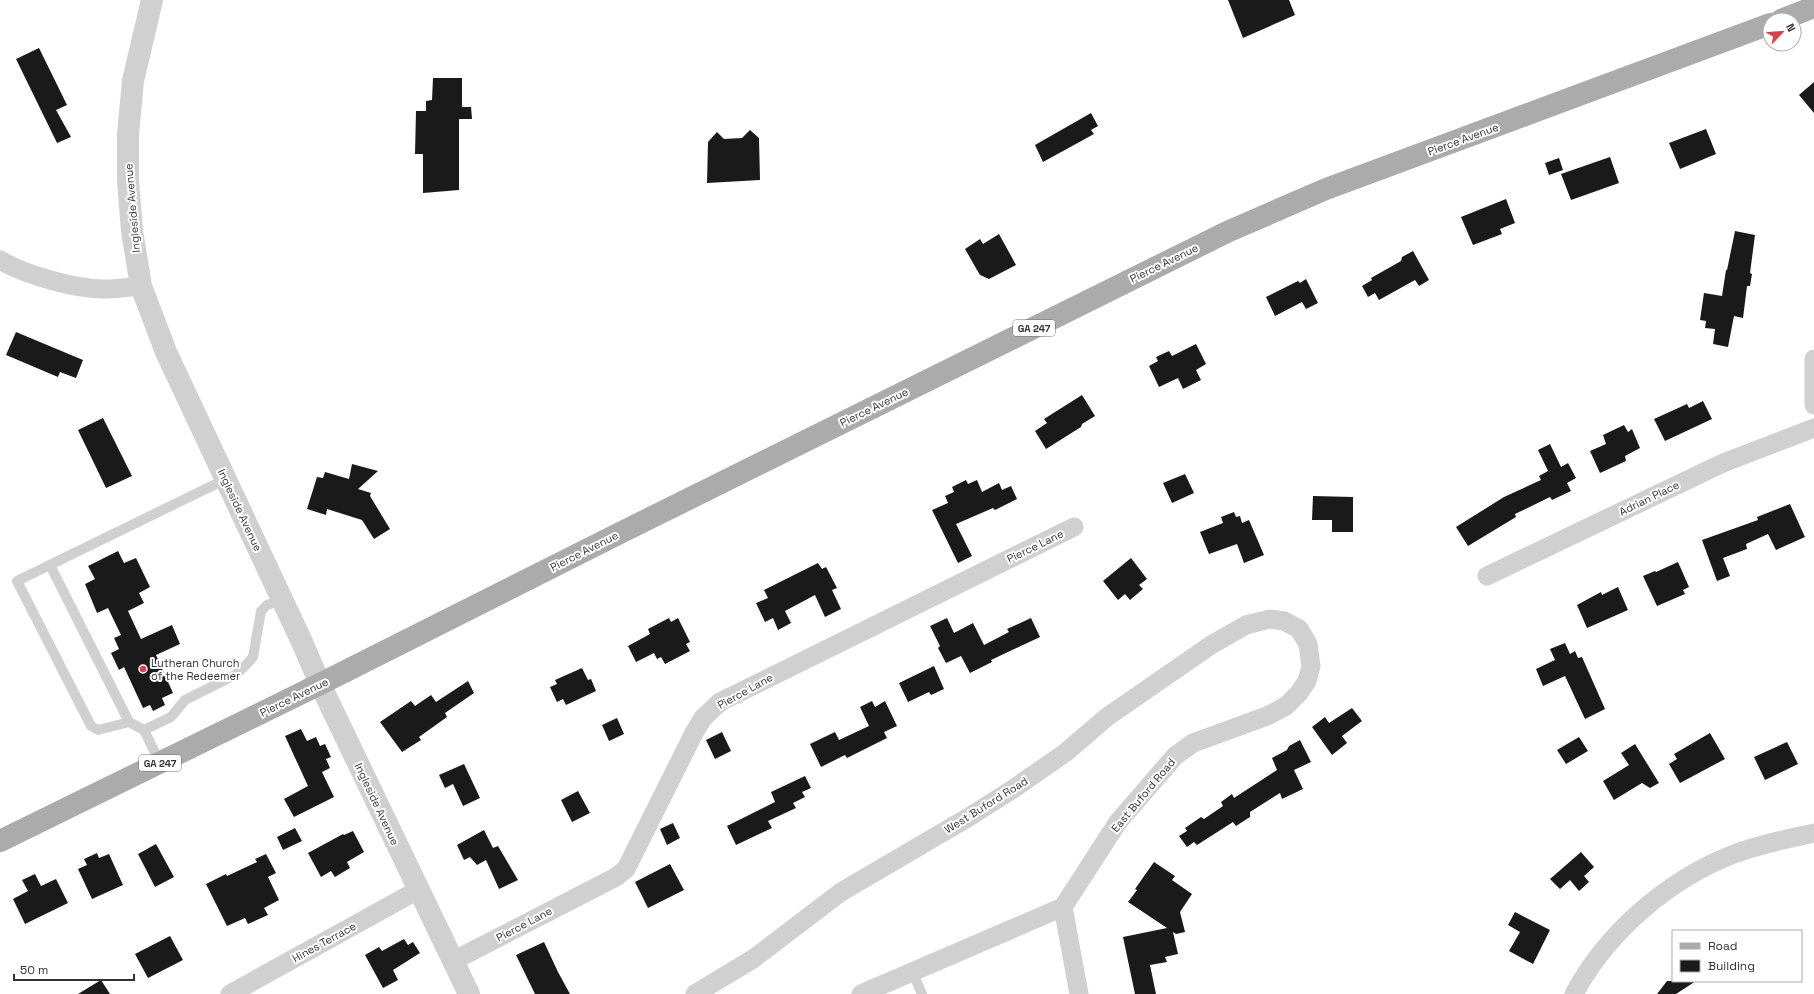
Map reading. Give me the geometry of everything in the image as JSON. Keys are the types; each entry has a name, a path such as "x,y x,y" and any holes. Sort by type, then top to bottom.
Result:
{"main road":[{"path":"1802,12 1814,8"},
{"name":"Pierce Avenue","path":"0,841 320,684 622,532 1227,232 1326,189 1762,27"}],"street":[{"name":"Ingleside Avenue","path":"152,0 133,81 128,134 128,181 132,224 141,286 166,352 320,684 469,994"},
{"path":"0,260 34,275 68,284 106,289 141,286"},
{"path":"1814,359 1814,405"},
{"name":"Adrian Place","path":"1487,576 1723,463 1814,428"},
{"name":"Pierce Lane","path":"453,961 616,877 626,869 694,733 703,718 720,702 1074,527"},
{"name":"West Buford Road","path":"695,994 753,960 841,892 969,817 1010,791 1065,753 1107,717 1211,645 1246,625 1270,619 1276,620"},
{"name":"East Buford Road","path":"1063,907 1118,822 1175,756 1193,743 1268,716 1286,706 1299,693 1307,681 1311,666 1308,644 1299,629 1284,621 1276,620"},
{"path":"1574,994 1581,981 1616,935 1655,899 1686,877 1735,854 1758,846 1814,833"},
{"name":"Hines Terrace","path":"230,994 418,890"},
{"path":"861,994 1063,907 1079,994"}],"lane":[{"path":"129,722 98,730 91,726 17,581 226,480"},
{"path":"50,565 129,722 144,730 160,763"},
{"path":"144,730 171,717 185,700 235,675 245,666 253,657 261,611 267,605 282,600"},
{"path":"912,971 922,994"}],"building":[{"path":"1228,0 1289,0 1295,15 1243,38"},
{"path":"39,48 67,105 56,110 71,137 57,143 16,59"},
{"path":"433,78 462,78 462,107 471,107 472,119 459,119 459,190 423,193 423,154 415,154 416,111 426,111 426,101 432,100"},
{"path":"1814,82 1814,113 1799,95"},
{"path":"1091,113 1098,126 1091,130 1094,134 1043,162 1035,145"},
{"path":"1706,129 1716,154 1680,169 1669,143"},
{"path":"750,130 759,138 760,180 707,183 708,142 717,132 724,139 742,138"},
{"path":"1610,157 1619,183 1571,200 1561,174"},
{"path":"1559,158 1563,170 1549,175 1545,163"},
{"path":"1506,199 1515,223 1500,229 1502,234 1473,245 1461,217"},
{"path":"1735,231 1755,235 1750,273 1752,274 1750,286 1747,286 1743,318 1734,316 1728,347 1713,344 1715,329 1705,328 1706,321 1700,320 1704,293 1722,296"},
{"path":"999,234 1016,265 989,279 980,275 965,249 980,239 983,244"},
{"path":"1413,251 1429,280 1419,286 1415,280 1379,300 1375,293 1368,297 1362,286 1372,280 1371,278 1401,261 1402,257"},
{"path":"1306,279 1318,303 1306,309 1302,302 1275,316 1266,297 1298,281 1300,283"},
{"path":"16,332 83,360 76,378 60,372 58,377 6,355"},
{"path":"1196,344 1206,364 1196,370 1201,380 1183,389 1178,378 1159,387 1149,366 1158,361 1156,357 1169,351 1172,356"},
{"path":"1082,395 1095,416 1082,424 1081,427 1046,449 1035,431 1047,423 1044,419"},
{"path":"1703,401 1712,419 1665,441 1654,419 1687,404 1689,408"},
{"path":"103,418 132,476 106,488 78,430"},
{"path":"1624,425 1628,432 1632,429 1640,448 1625,456 1626,461 1600,473 1590,451 1606,444 1603,435"},
{"path":"1550,444 1561,467 1568,463 1576,478 1567,483 1571,491 1552,500 1550,497 1515,514 1516,517 1468,546 1456,527 1504,497 1541,480 1539,476 1548,471 1538,450"},
{"path":"352,464 378,471 358,489 371,493 370,496 390,529 374,539 362,520 327,509 326,515 307,509 317,477 323,478 325,472 349,479"},
{"path":"1185,474 1194,493 1172,503 1163,483"},
{"path":"966,480 968,484 977,480 982,492 999,483 1002,490 1011,486 1017,499 995,510 993,508 956,524 972,556 958,563 932,510 948,503 945,496 954,492 952,487"},
{"path":"1313,496 1353,497 1353,532 1332,532 1332,520 1312,520"},
{"path":"1790,504 1805,537 1776,550 1768,534 1746,544 1747,549 1723,558 1730,576 1717,581 1702,540 1758,520 1757,517"},
{"path":"1234,512 1236,517 1240,516 1242,523 1249,520 1264,555 1244,563 1237,544 1209,554 1200,532 1223,523 1221,517"},
{"path":"118,551 124,563 136,558 150,587 139,593 144,603 128,611 141,639 172,625 180,644 156,655 173,693 162,698 165,705 153,711 150,705 143,708 124,667 119,670 111,653 119,649 114,638 121,635 108,608 97,613 85,584 95,579 88,566"},
{"path":"1131,558 1147,579 1139,585 1143,589 1130,600 1125,594 1118,600 1103,581"},
{"path":"1678,562 1689,587 1683,590 1685,594 1657,606 1643,576"},
{"path":"818,563 822,569 826,567 837,588 832,590 841,609 825,617 815,595 785,611 791,623 778,630 773,618 765,622 756,603 768,598 764,590"},
{"path":"1618,587 1628,610 1587,628 1577,605 1601,592 1602,595"},
{"path":"669,618 671,622 678,618 690,642 686,644 690,651 665,664 661,657 657,659 654,653 636,662 628,646 650,634 648,629"},
{"path":"947,618 954,633 973,623 984,645 1009,632 1007,629 1031,618 1040,637 991,660 992,662 970,673 961,656 946,663 938,648 940,646 930,626"},
{"path":"1565,643 1570,654 1575,651 1578,658 1582,657 1605,709 1585,719 1565,676 1543,686 1536,669 1555,660 1550,649"},
{"path":"934,666 944,689 931,695 929,692 908,702 899,683"},
{"path":"582,668 588,680 591,679 596,691 566,705 563,699 557,702 550,687 557,684 555,680"},
{"path":"468,681 474,693 445,713 447,717 419,737 421,740 402,752 380,722 411,701 415,706 431,695 436,702"},
{"path":"872,701 875,707 885,701 897,726 884,732 887,738 847,758 845,755 821,767 810,744 835,732 839,740 869,726 860,707"},
{"path":"1352,708 1362,721 1342,736 1347,743 1332,755 1312,727 1325,717 1329,723"},
{"path":"617,718 624,734 609,741 602,725"},
{"path":"301,729 307,741 316,737 320,746 325,744 331,757 326,759 330,768 322,772 334,797 294,817 284,799 308,786 285,736"},
{"path":"722,732 731,751 715,759 706,740"},
{"path":"1710,733 1725,759 1680,783 1669,764 1677,759 1674,754"},
{"path":"1579,737 1588,751 1566,764 1557,750"},
{"path":"1300,740 1311,762 1294,770 1303,789 1282,799 1280,793 1250,812 1250,817 1236,826 1233,822 1197,845 1194,842 1187,847 1179,836 1187,831 1185,828 1201,817 1204,819 1223,806 1221,802 1232,794 1234,798 1277,770 1272,758 1287,750 1289,746"},
{"path":"1787,742 1798,764 1765,780 1754,757"},
{"path":"1635,744 1659,783 1650,788 1642,783 1614,800 1603,781 1629,765 1621,753"},
{"path":"464,764 480,798 463,806 453,784 445,788 439,775"},
{"path":"805,776 811,788 802,792 805,797 793,803 796,808 768,821 772,828 736,845 727,826 775,802 771,792"},
{"path":"578,791 590,813 572,822 561,800"},
{"path":"673,823 680,838 667,845 660,829"},
{"path":"295,828 302,841 283,850 277,837"},
{"path":"484,830 493,848 498,846 518,880 499,889 486,860 477,865 470,857 464,860 457,845"},
{"path":"353,831 364,852 347,862 350,868 335,877 331,871 321,877 308,853 343,834 344,835"},
{"path":"156,844 174,877 155,887 138,854"},
{"path":"1581,852 1594,867 1584,876 1589,882 1579,891 1570,880 1560,889 1550,879"},
{"path":"97,853 99,858 109,854 123,885 92,899 78,869 87,865 84,859"},
{"path":"266,854 276,873 268,877 279,900 264,908 268,915 248,924 245,918 227,926 206,884 226,874 227,876 257,862 255,859"},
{"path":"1154,862 1175,876 1172,880 1192,894 1180,912 1185,932 1176,934 1173,932 1178,954 1165,957 1167,962 1150,965 1156,994 1135,994 1123,937 1167,928 1128,902 1137,890 1135,889"},
{"path":"670,864 684,890 648,908 635,882"},
{"path":"35,874 41,886 56,879 68,903 25,924 13,899 28,891 22,880"},
{"path":"1515,912 1550,930 1533,964 1509,951 1520,932 1508,925"},
{"path":"170,936 183,960 148,978 135,954"},
{"path":"404,939 408,945 413,942 420,953 393,970 398,980 383,988 365,955 379,947 382,951"},
{"path":"544,942 570,994 535,994 516,955"},
{"path":"101,980 110,994 78,994"},
{"path":"1667,981 1694,982 1676,994 1657,994"}],"place":[{"name":"Lutheran Church of the Redeemer","path":"143,669"}]}
